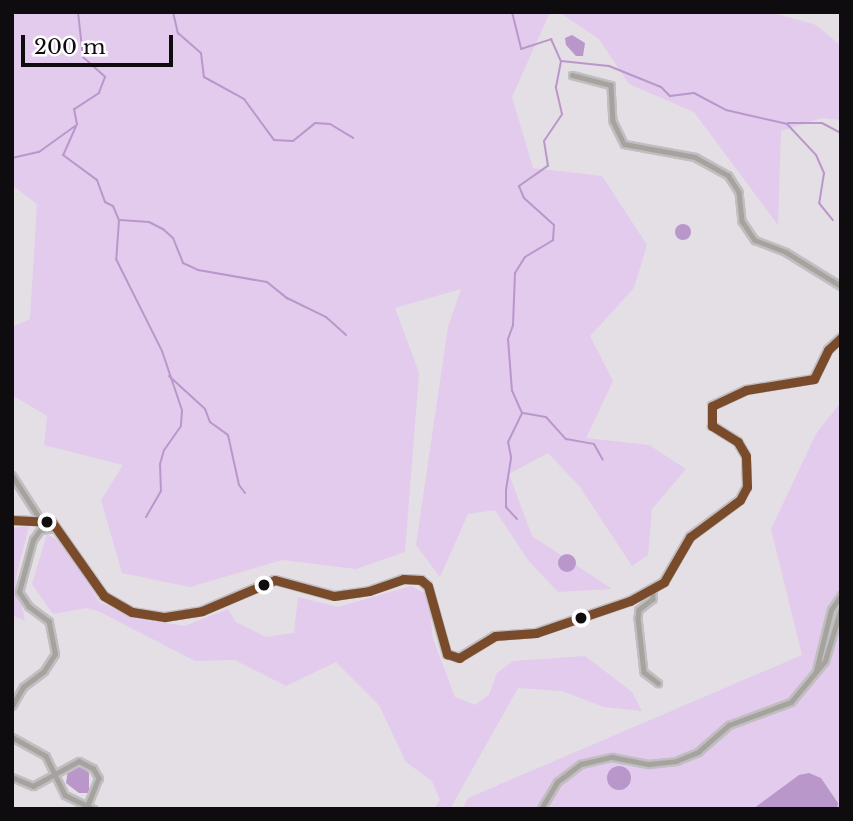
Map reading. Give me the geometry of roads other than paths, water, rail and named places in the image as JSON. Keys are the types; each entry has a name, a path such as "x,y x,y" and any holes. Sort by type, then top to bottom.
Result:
{"street":[{"path":"572,75 611,85 613,121 624,144 695,157 728,175 740,192 742,221 755,240 786,252 841,286"},
{"path":"12,520 41,520 57,528 104,596 132,611 165,617 202,611 280,579 334,596 369,591 403,579 421,580 428,586 447,654 460,658 499,635 536,633 653,589 664,582 690,537 740,500 747,487 746,456 738,442 712,426 712,406 746,390 814,379 828,350 841,338"},
{"path":"12,475 41,520"},
{"path":"12,706 23,687 44,671 55,654 49,622 29,607 19,592 33,540 40,530 57,528"},
{"path":"653,589 653,599 639,610 638,618 644,672 658,684"},
{"path":"816,675 831,610 841,594"},
{"path":"541,809 557,782 581,764 612,757 649,764 676,761 698,752 729,725 791,702 825,661 841,608"},
{"path":"12,737 38,748 65,795 94,809"},
{"path":"12,777 33,786 79,761 93,768 99,778 88,805"}],"waterway":[{"path":"29,12 50,12"},
{"path":"78,12 83,57 105,77 99,93 74,109 77,124 63,155 97,180 105,202 113,206 119,220 116,259 162,351 182,410 181,426 164,450 160,464 161,491 146,517"},
{"path":"173,12 178,33 201,53 204,77 244,99 274,140 293,141 315,123 330,124 353,138"},
{"path":"512,12 521,49 551,39 561,61 609,66 661,87 670,96 694,93 726,110 787,124 816,155 824,173 819,203 833,220"},
{"path":"517,519 506,507 511,457 508,442 522,413 512,391 508,339 513,325 515,273 525,257 553,240 554,225 524,198 519,186 548,166 544,141 562,114 556,87 561,61"},
{"path":"788,123 822,123 841,133"},
{"path":"12,158 39,152 75,126"},
{"path":"120,220 149,222 163,229 173,238 183,263 198,270 267,282 287,298 326,317 346,335"},
{"path":"169,376 205,409 210,422 228,435 239,485 245,493"},
{"path":"523,413 546,417 566,439 594,444 603,460"}]}
